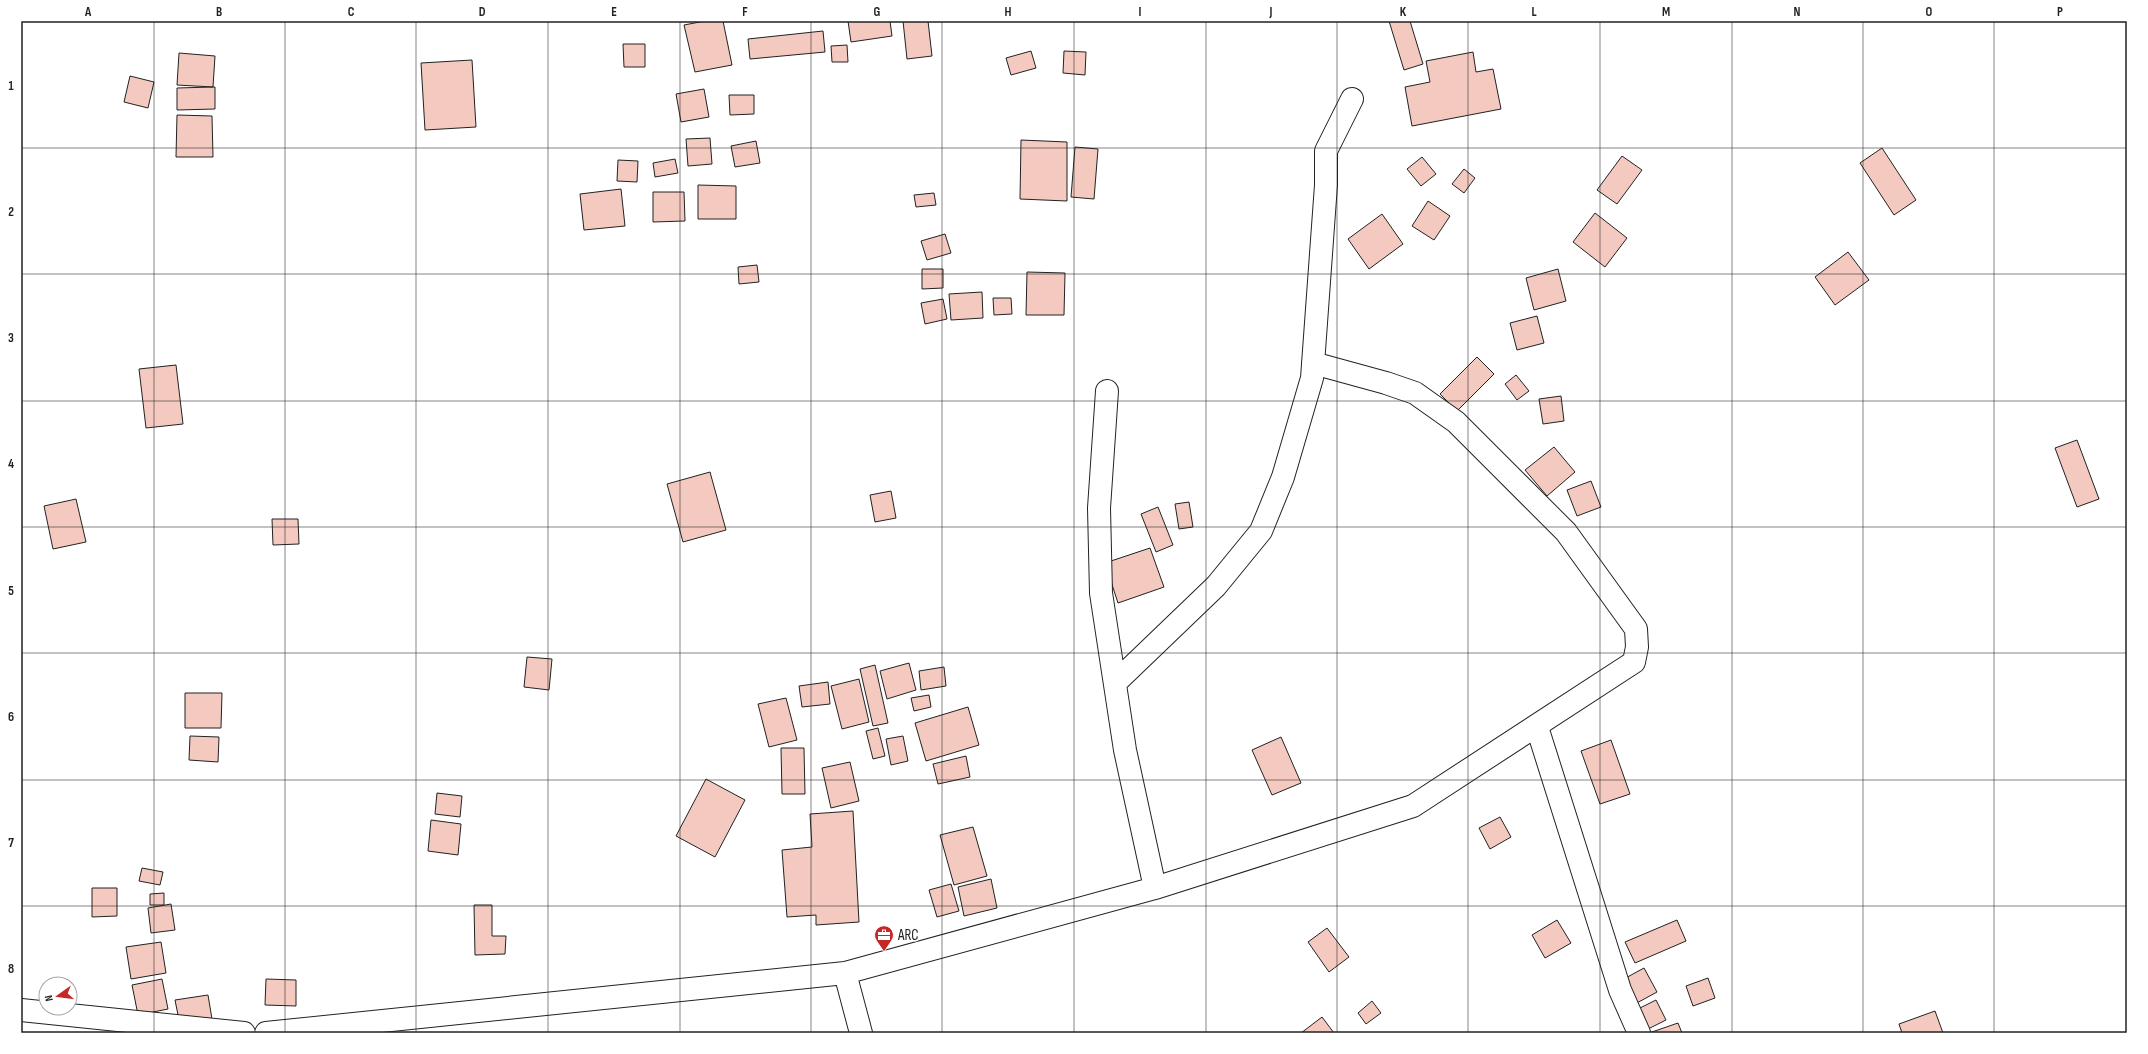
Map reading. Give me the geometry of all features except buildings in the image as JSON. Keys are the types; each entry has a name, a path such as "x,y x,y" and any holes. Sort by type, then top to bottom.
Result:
{"street":[{"path":"1115,683 1216,586 1261,531 1283,477 1312,378 1326,185 1326,151 1352,99"},
{"path":"266,1033 845,973 1155,888 1413,806 1537,727 1634,662 1637,647 1636,629 1566,532 1456,422 1415,393 1386,383 1313,363"},
{"path":"1107,391 1099,508 1098,544 1101,594 1125,750 1155,888"},
{"path":"1537,727 1620,990 1639,1033"},
{"path":"845,973 861,1033"},
{"path":"21,1010 244,1033"}],"place":[{"name":"ARC","path":"884,952"}]}
